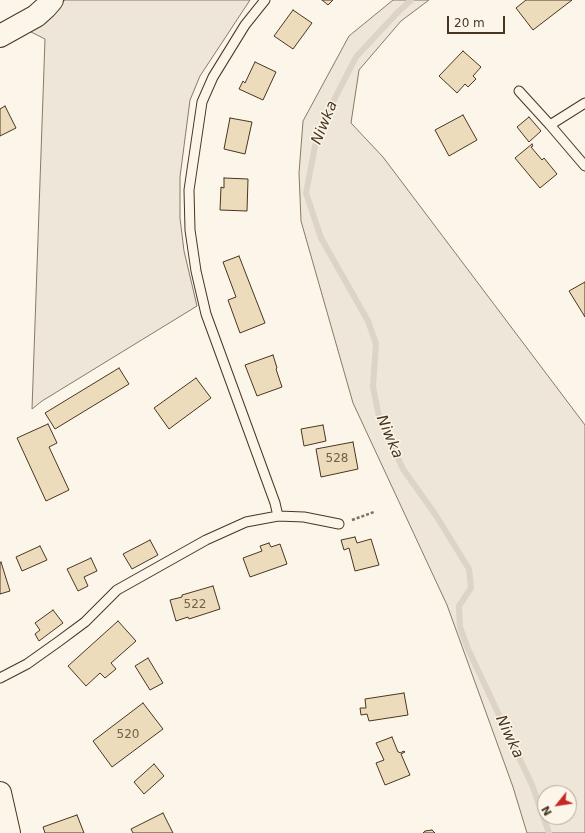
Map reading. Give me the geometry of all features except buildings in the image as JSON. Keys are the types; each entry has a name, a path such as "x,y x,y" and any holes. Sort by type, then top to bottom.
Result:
{"street":[{"path":"0,36 36,16 52,0"},
{"path":"0,793 9,833"}],"lane":[{"path":"265,0 245,25 213,77 202,102 190,190 190,222 196,271 206,314 275,503 278,516"},
{"path":"519,91 585,166"},
{"path":"550,125 585,103"},
{"path":"0,678 27,664 85,622 117,590 206,540 246,522 278,516 304,517 339,524"}],"path":[{"path":"339,524 374,512"}],"shaded area":[{"path":"65,0 250,0 200,76 190,100 180,177 180,218 184,251 197,306 42,401 32,409 45,39 31,32"},
{"path":"393,0 429,0 401,21 359,70 351,123 383,157 585,425 585,833 527,833 513,787 447,605 353,403 301,221 299,173 303,121 349,36"}],"waterway":[{"name":"Niwka","path":"411,0 356,57 334,100 315,146 306,193 321,238 368,321 376,344 373,387 379,417 403,469 435,514 469,569 471,588 459,606 460,627 468,649 532,785 549,833"}]}
